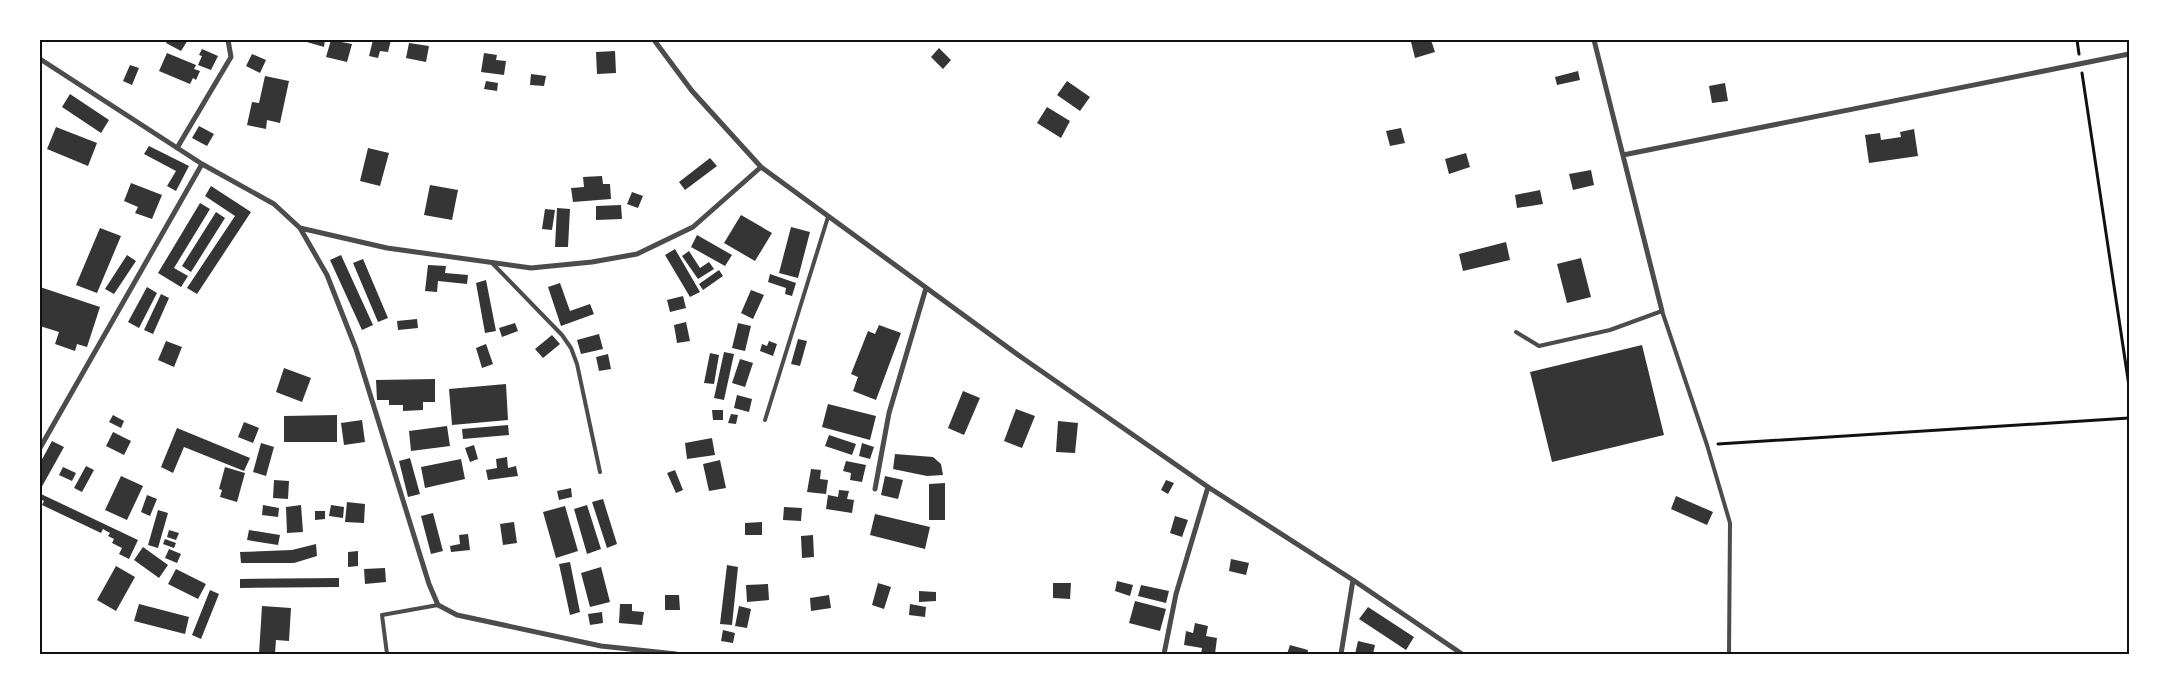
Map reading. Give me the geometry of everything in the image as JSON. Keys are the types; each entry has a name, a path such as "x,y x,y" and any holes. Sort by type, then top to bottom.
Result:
{"street":[{"path":"177,148 231,58 228,40"},
{"path":"654,40 692,91 762,167 1021,357 1208,487 1353,580 1462,654"},
{"path":"1594,40 1662,311"},
{"path":"1623,155 2129,54"},
{"path":"40,59 202,164 274,204 300,228 327,275 356,349 429,584 438,605 457,614 534,633 601,646 676,654"},
{"path":"40,448 202,164"},
{"path":"300,228 386,248 493,264 531,268 592,262 637,254 693,227 762,167"},
{"path":"875,489 889,413 926,288"},
{"path":"1164,654 1176,594 1208,487"},
{"path":"1342,654 1353,580"}],"lane":[{"path":"765,420 828,216"},
{"path":"493,264 562,335 571,348 577,364 600,472"},
{"path":"1516,332 1539,346 1610,330 1662,311 1707,445 1730,523 1729,654"},
{"path":"387,654 382,614 438,605"}],"path":[{"path":"2077,40 2129,386"},
{"path":"1707,445 2129,418"}],"building":[{"path":"167,40 188,40 181,51 166,43"},
{"path":"300,40 325,40 324,47"},
{"path":"331,40 352,44 347,62 326,57"},
{"path":"373,40 391,40 388,52 380,51 378,58 369,56"},
{"path":"1431,40 1435,52 1415,58 1411,42"},
{"path":"409,43 429,46 426,62 406,58"},
{"path":"939,48 951,60 943,69 931,57"},
{"path":"202,49 218,56 211,70 198,65 202,56 199,55"},
{"path":"615,51 616,73 597,74 596,52"},
{"path":"167,53 196,65 194,69 200,71 196,80 193,78 190,84 159,71"},
{"path":"484,53 497,55 496,60 506,61 504,75 481,72"},
{"path":"252,54 266,60 260,73 246,66"},
{"path":"130,65 139,68 132,85 123,81"},
{"path":"1578,71 1580,80 1557,85 1555,77"},
{"path":"531,74 546,76 544,86 530,85"},
{"path":"265,76 289,81 280,123 267,120 266,129 247,125 252,102 259,103"},
{"path":"486,81 498,83 497,91 484,89"},
{"path":"1067,81 1090,97 1080,111 1057,95"},
{"path":"1725,83 1728,101 1712,103 1709,86"},
{"path":"70,94 109,120 101,133 62,107"},
{"path":"1047,107 1070,121 1061,138 1037,123"},
{"path":"199,126 214,134 207,146 192,138"},
{"path":"56,127 97,143 88,166 47,149"},
{"path":"1401,128 1405,143 1390,146 1386,131"},
{"path":"1914,129 1918,156 1869,163 1865,135 1880,133 1881,140 1901,137 1900,132"},
{"path":"149,146 189,166 176,191 167,186 176,171 144,154"},
{"path":"368,148 389,153 380,186 360,181"},
{"path":"1466,153 1470,167 1449,174 1445,159"},
{"path":"710,158 717,166 685,190 679,182"},
{"path":"1591,170 1594,185 1573,190 1569,174"},
{"path":"602,176 603,184 610,184 611,199 573,202 571,188 584,187 583,177"},
{"path":"131,183 162,195 152,219 135,213 138,207 124,201"},
{"path":"430,185 458,190 452,220 424,215"},
{"path":"211,186 251,212 197,294 187,288 235,216 205,196"},
{"path":"1540,190 1543,204 1517,208 1515,195"},
{"path":"632,192 643,196 638,208 627,204"},
{"path":"200,203 210,209 174,268 188,276 181,287 158,273"},
{"path":"621,205 622,219 596,220 596,206"},
{"path":"557,208 570,209 568,247 555,247"},
{"path":"545,209 555,210 552,230 542,229"},
{"path":"216,212 225,218 191,272 182,266"},
{"path":"741,215 772,233 755,261 724,243"},
{"path":"791,227 810,232 798,278 779,273"},
{"path":"100,228 121,236 97,293 76,285"},
{"path":"697,235 732,255 725,266 691,247"},
{"path":"1506,242 1510,260 1463,271 1459,254"},
{"path":"675,249 700,292 690,297 665,255"},
{"path":"689,251 700,268 709,262 714,269 698,279 682,256"},
{"path":"127,255 136,261 114,294 105,289"},
{"path":"341,255 373,325 362,330 330,260"},
{"path":"1581,258 1591,297 1567,303 1557,264"},
{"path":"363,259 388,318 378,322 353,263"},
{"path":"428,265 446,266 445,273 468,275 467,284 438,281 437,292 425,291"},
{"path":"719,270 723,276 703,290 699,284"},
{"path":"770,274 796,283 792,296 785,294 786,288 768,282"},
{"path":"486,280 496,331 485,333 476,283"},
{"path":"560,283 570,311 590,304 594,314 561,326 548,287"},
{"path":"40,287 100,307 87,347 77,344 75,351 55,344 59,332 40,326"},
{"path":"147,287 157,293 139,328 128,322"},
{"path":"751,290 764,295 753,319 741,313"},
{"path":"161,294 169,298 153,334 144,330"},
{"path":"683,296 686,308 670,312 667,300"},
{"path":"417,319 418,328 398,330 397,321"},
{"path":"686,322 690,341 677,343 674,325"},
{"path":"515,323 518,331 502,337 499,328"},
{"path":"738,323 751,326 745,351 732,348"},
{"path":"879,325 901,333 876,400 853,391 858,377 851,374 868,331 875,334"},
{"path":"599,334 603,349 581,354 577,340"},
{"path":"552,335 560,344 543,358 535,349"},
{"path":"798,339 807,341 800,366 791,364"},
{"path":"166,341 182,347 174,367 158,360"},
{"path":"769,341 777,344 773,356 760,351 762,344 767,346"},
{"path":"486,344 493,364 482,368 476,348"},
{"path":"1642,345 1664,435 1552,462 1530,372"},
{"path":"724,352 734,354 724,400 714,398"},
{"path":"710,353 719,355 714,384 704,383"},
{"path":"608,354 611,369 599,371 596,357"},
{"path":"740,359 753,363 745,387 732,383"},
{"path":"284,368 311,378 302,402 276,392"},
{"path":"435,379 435,402 423,402 423,410 403,411 403,405 389,405 389,400 377,400 376,380"},
{"path":"506,384 508,420 452,425 449,389"},
{"path":"963,391 980,398 964,435 948,428"},
{"path":"737,395 752,399 749,412 734,408"},
{"path":"828,404 876,416 870,440 822,427"},
{"path":"1016,409 1035,416 1022,448 1004,441"},
{"path":"712,410 723,410 723,420 713,420"},
{"path":"731,414 738,415 736,424 728,423"},
{"path":"113,415 124,421 121,428 109,422"},
{"path":"337,415 337,442 284,442 284,416"},
{"path":"362,420 365,442 344,445 341,423"},
{"path":"1058,421 1078,423 1075,453 1056,452"},
{"path":"244,422 259,428 253,443 238,437"},
{"path":"508,425 509,435 463,439 462,429"},
{"path":"447,426 450,446 411,451 409,431"},
{"path":"177,428 250,458 244,471 184,447 173,473 161,467"},
{"path":"113,432 131,441 124,455 106,446"},
{"path":"829,435 856,444 852,455 825,446"},
{"path":"712,438 715,455 687,459 685,443"},
{"path":"52,441 64,447 40,490 40,463"},
{"path":"261,443 274,447 266,476 253,472"},
{"path":"862,443 874,447 870,459 859,456"},
{"path":"474,445 478,459 470,462 465,448"},
{"path":"895,454 933,457 941,464 943,475 927,476 893,469"},
{"path":"507,457 508,468 516,466 518,476 488,480 486,470 497,468 496,459"},
{"path":"410,458 420,494 408,497 399,461"},
{"path":"461,459 465,479 425,488 421,467"},
{"path":"720,460 726,488 709,491 703,464"},
{"path":"846,461 866,465 862,482 850,480 851,473 843,471"},
{"path":"86,466 94,470 82,492 74,488"},
{"path":"63,467 76,473 72,481 59,475"},
{"path":"225,467 245,473 237,502 220,497 222,490 219,489"},
{"path":"811,469 821,470 820,479 828,480 826,494 807,492"},
{"path":"675,470 683,490 676,493 667,473"},
{"path":"121,476 143,486 127,520 105,510"},
{"path":"885,476 903,480 898,499 881,495"},
{"path":"274,480 289,481 288,499 273,498"},
{"path":"1166,480 1174,483 1168,494 1161,490"},
{"path":"945,483 945,520 929,520 929,484"},
{"path":"571,488 572,497 559,500 557,491"},
{"path":"839,490 849,491 847,499 854,500 852,513 826,509 828,495 838,497"},
{"path":"41,494 138,540 129,559 119,554 122,548 112,543 114,539 108,536 110,533 103,529 101,533 42,505 44,501 40,499"},
{"path":"147,495 157,499 150,516 141,512"},
{"path":"1676,496 1713,512 1707,525 1671,509"},
{"path":"603,499 617,544 607,548 592,502"},
{"path":"347,502 365,504 364,523 345,522"},
{"path":"263,505 279,508 278,517 262,515"},
{"path":"301,505 303,532 287,533 286,507"},
{"path":"331,505 344,507 343,518 329,516"},
{"path":"587,505 601,549 587,554 574,509"},
{"path":"565,506 578,551 556,558 543,512"},
{"path":"784,507 802,508 801,521 783,520"},
{"path":"158,510 168,513 158,548 148,545"},
{"path":"315,511 325,511 325,519 315,520"},
{"path":"433,513 443,551 431,554 421,516"},
{"path":"875,514 930,527 925,549 870,535"},
{"path":"1175,516 1188,520 1182,537 1170,533"},
{"path":"514,522 517,543 503,545 500,524"},
{"path":"762,522 762,535 745,535 745,523"},
{"path":"169,530 179,533 176,540 167,537"},
{"path":"249,530 280,535 278,545 247,540"},
{"path":"468,534 470,550 451,552 450,546 460,544 459,535"},
{"path":"813,535 814,557 802,558 801,536"},
{"path":"165,539 176,543 174,548 163,544"},
{"path":"316,544 317,556 294,563 241,563 240,552 292,550"},
{"path":"143,547 168,565 159,578 134,560"},
{"path":"169,549 181,554 177,563 165,558"},
{"path":"358,551 358,566 348,567 348,552"},
{"path":"1231,559 1249,563 1246,575 1229,571"},
{"path":"570,562 580,612 570,615 559,564"},
{"path":"727,565 738,567 732,625 720,624"},
{"path":"116,566 135,577 116,611 97,600"},
{"path":"601,567 610,602 590,607 581,573"},
{"path":"385,568 386,582 365,584 364,569"},
{"path":"176,569 206,584 198,599 168,584"},
{"path":"339,578 339,587 240,588 240,579"},
{"path":"1117,581 1133,585 1130,596 1115,591"},
{"path":"878,583 891,587 884,609 872,605"},
{"path":"1053,583 1071,583 1070,599 1053,598"},
{"path":"768,584 769,600 747,602 746,585"},
{"path":"1141,585 1169,591 1166,603 1138,596"},
{"path":"210,590 219,594 201,639 192,635"},
{"path":"919,591 936,592 936,601 919,602"},
{"path":"665,595 679,595 680,610 665,610"},
{"path":"829,595 831,608 811,611 810,598"},
{"path":"1135,601 1166,609 1160,631 1129,623"},
{"path":"139,604 189,617 185,634 134,621"},
{"path":"620,604 632,604 632,611 644,612 642,625 619,623"},
{"path":"910,604 926,607 925,617 909,615"},
{"path":"262,606 291,608 289,641 276,640 275,654 259,654"},
{"path":"739,606 751,609 747,628 735,626"},
{"path":"1368,607 1414,637 1406,650 1359,619"},
{"path":"602,612 603,623 590,625 588,614"},
{"path":"1195,623 1208,626 1206,636 1217,638 1215,654 1201,654 1202,648 1184,645 1186,631 1193,633"},
{"path":"723,630 735,633 733,643 721,641"},
{"path":"1358,641 1375,645 1373,654 1355,654"},
{"path":"1290,645 1308,650 1307,654 1287,654"}]}
